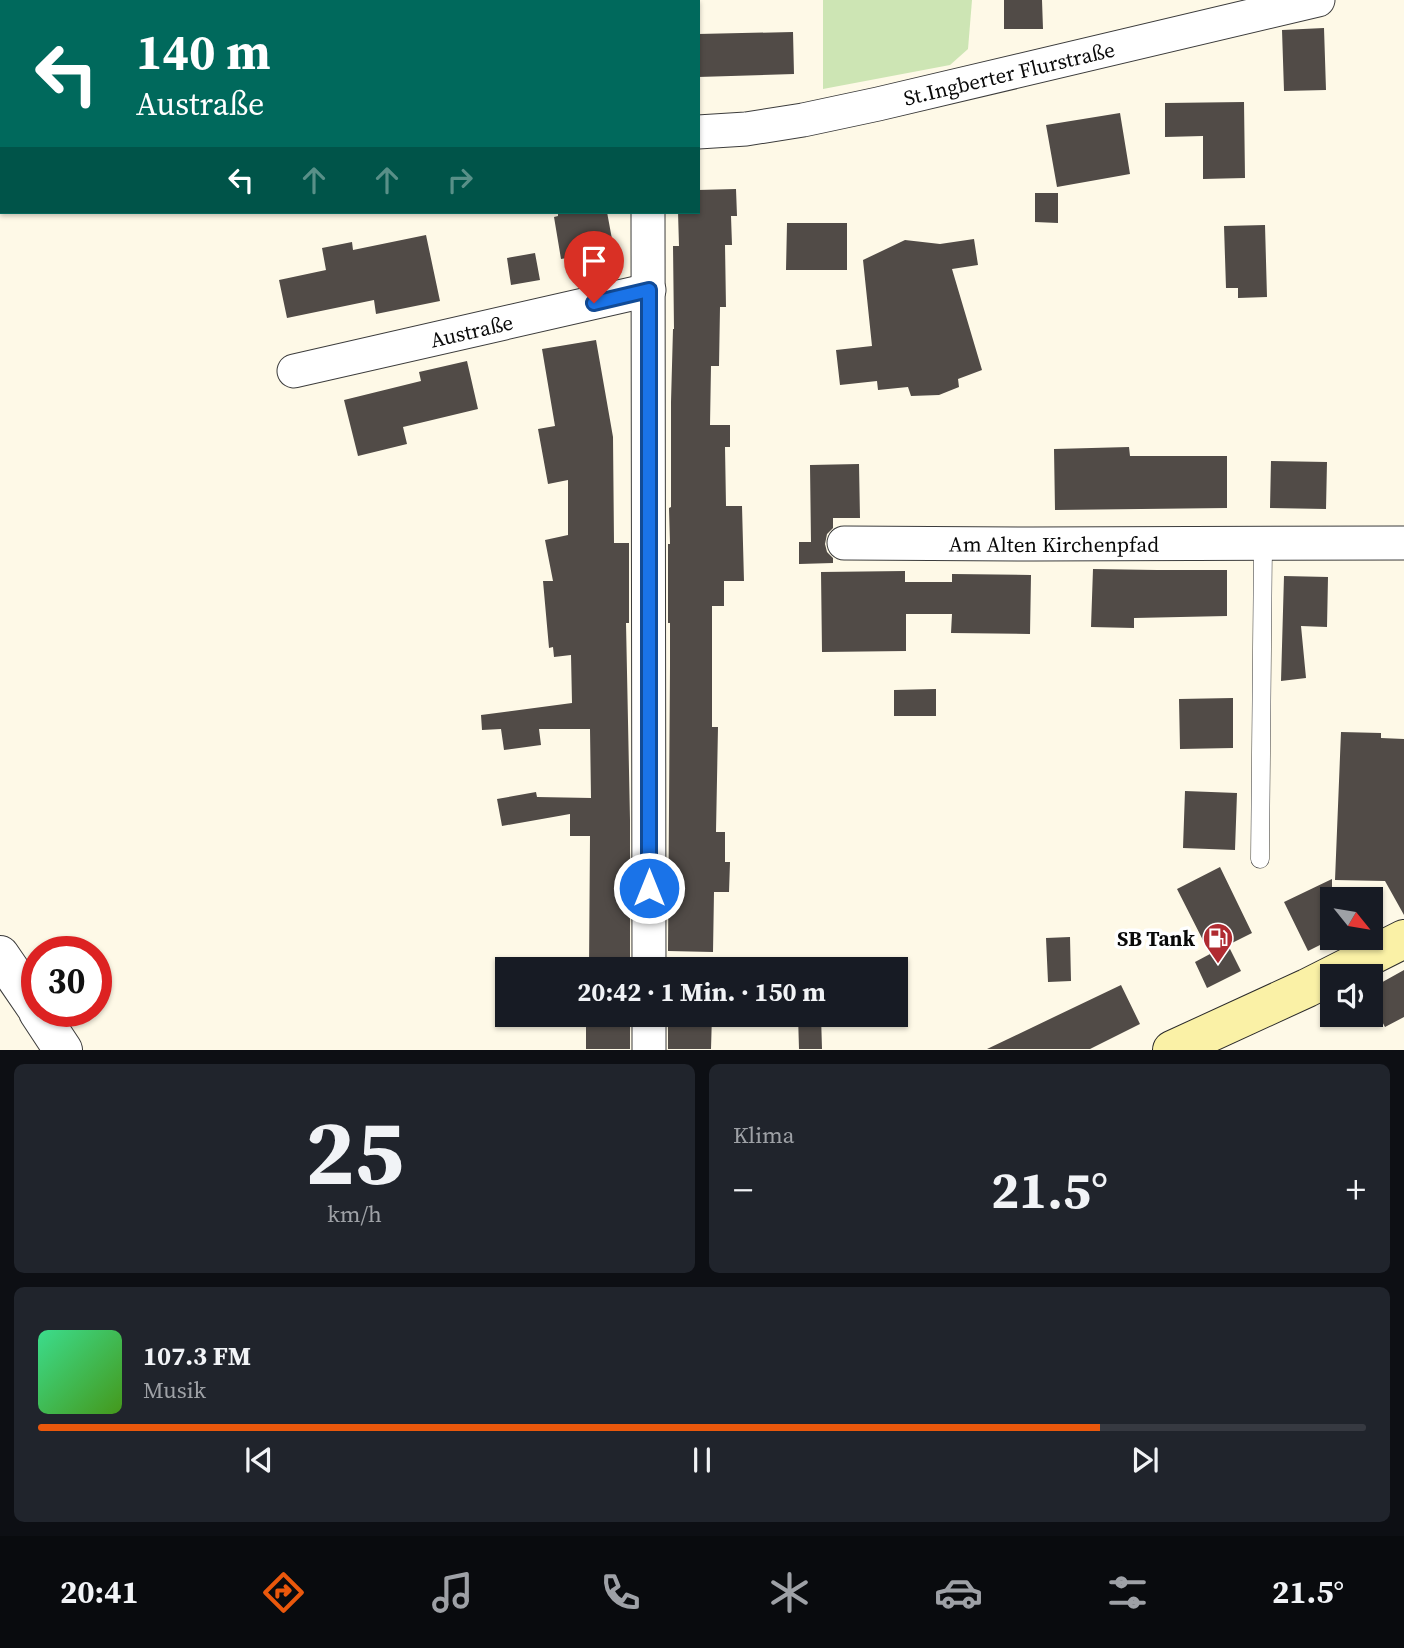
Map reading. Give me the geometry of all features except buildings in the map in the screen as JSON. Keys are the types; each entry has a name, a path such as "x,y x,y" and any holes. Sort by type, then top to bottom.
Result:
{"main road":[{"path":"1172,1049 1307,988 1404,939"}],"street":[{"name":"St.Ingberter Flurstraße","path":"700,132 746,129 878,104 1318,0"},
{"path":"648,214 649,957"},
{"name":"Austraße","path":"295,371 649,290"},
{"name":"Am Alten Kirchenpfad","path":"844,543 1404,543"},
{"path":"0,956 21,986"},
{"path":"49,1027 63,1049"},
{"path":"649,1027 649,1049"}],"lane":[{"path":"1260,859 1263,544"}],"green space":[{"path":"823,0 972,0 968,49 950,65 823,89"}],"place":[{"name":"SB Tank","path":"1218,965"}],"route":[{"path":"594,303 649,290 649,888"}]}
